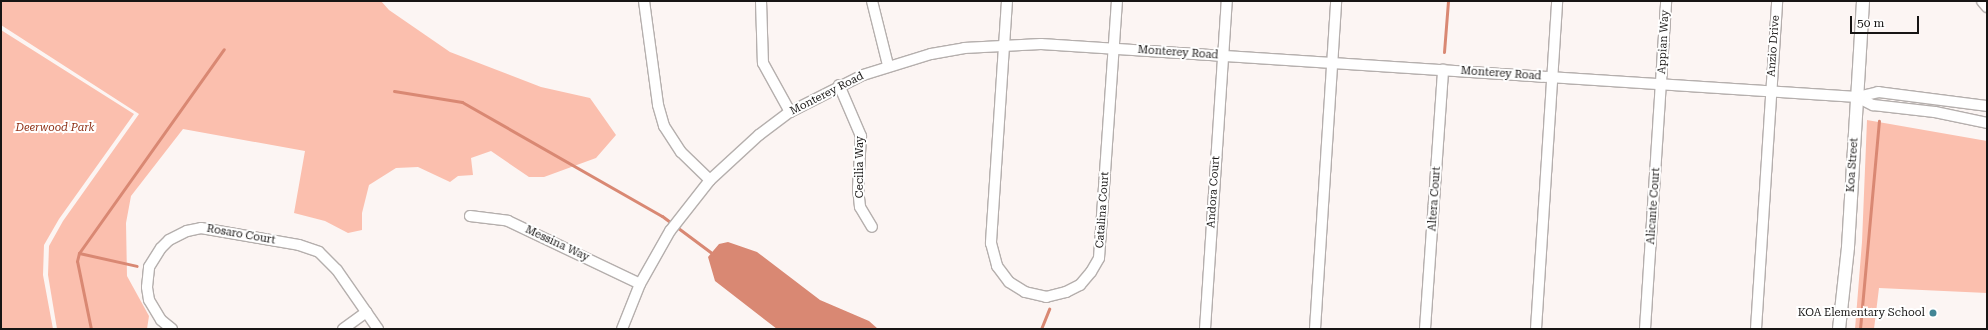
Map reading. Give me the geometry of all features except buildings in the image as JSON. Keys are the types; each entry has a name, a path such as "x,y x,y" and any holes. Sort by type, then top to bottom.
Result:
{"main road":[{"name":"Koa Street","path":"1839,329 1858,97 1863,1"}],"street":[{"path":"644,1 658,105 664,126 681,152 710,180"},
{"path":"761,1 764,63 790,112"},
{"path":"872,1 888,65"},
{"name":"Catalina Court","path":"1007,1 992,228 992,251 999,269 1009,282 1025,292 1046,297 1066,292 1080,285 1091,272 1099,258 1117,1"},
{"name":"Andora Court","path":"1205,329 1227,1"},
{"path":"1315,329 1336,1"},
{"path":"1536,329 1557,1"},
{"name":"Appian Way","path":"1662,84 1666,1"},
{"name":"Anzio Drive","path":"1771,91 1777,1"},
{"path":"1982,1 1987,7"},
{"name":"Monterey Road","path":"622,329 640,284 670,232 710,180 759,135 790,112 839,85 888,65 931,54 1004,44 1114,49 1858,97"},
{"name":"Altera Court","path":"1425,329 1443,70"},
{"name":"Alicante Court","path":"1645,329 1662,84"},
{"name":"Cecilia Way","path":"839,85 861,136 858,188 860,207 872,227"},
{"path":"1756,329 1771,91"},
{"path":"1858,97 1878,92 1987,106"},
{"path":"1858,97 1874,105 1935,112 1987,122"},
{"name":"Messina Way","path":"470,216 508,221 640,284"},
{"name":"Rosaro Court","path":"172,329 161,320 149,300 147,288 149,267 161,248 169,240 187,231 201,228 299,245 314,250 332,263 378,329"},
{"path":"342,329 366,312"}],"green space":[{"path":"1,1 381,1 389,10 450,52 541,87 590,98 616,135 596,158 544,177 529,177 491,151 471,158 473,175 458,176 450,182 418,167 396,168 369,185 362,213 362,230 348,233 325,221 294,213 305,151 183,129 131,196 126,223 127,276 149,316 147,329 57,329 48,275 49,246 63,221 139,114 1,25"},
{"name":"Deerwood Park","path":"1,30 134,114 59,219 44,245 43,275 53,329 1,329"},
{"path":"1867,120 1987,141 1987,293 1879,288 1874,329 1855,329 1862,242"}],"shaded area":[{"path":"728,242 757,252 820,300 869,321 878,329 777,329 715,281 708,257 719,244"}],"waterway":[{"path":"1444,52 1448,1"},
{"path":"91,329 77,261 79,253 224,49"},
{"path":"394,91 462,102 662,216 713,254"},
{"path":"1860,329 1879,121"},
{"path":"79,253 137,266"},
{"path":"1041,329 1049,309"}],"place":[{"name":"KOA Elementary School","path":"1933,313"}]}
